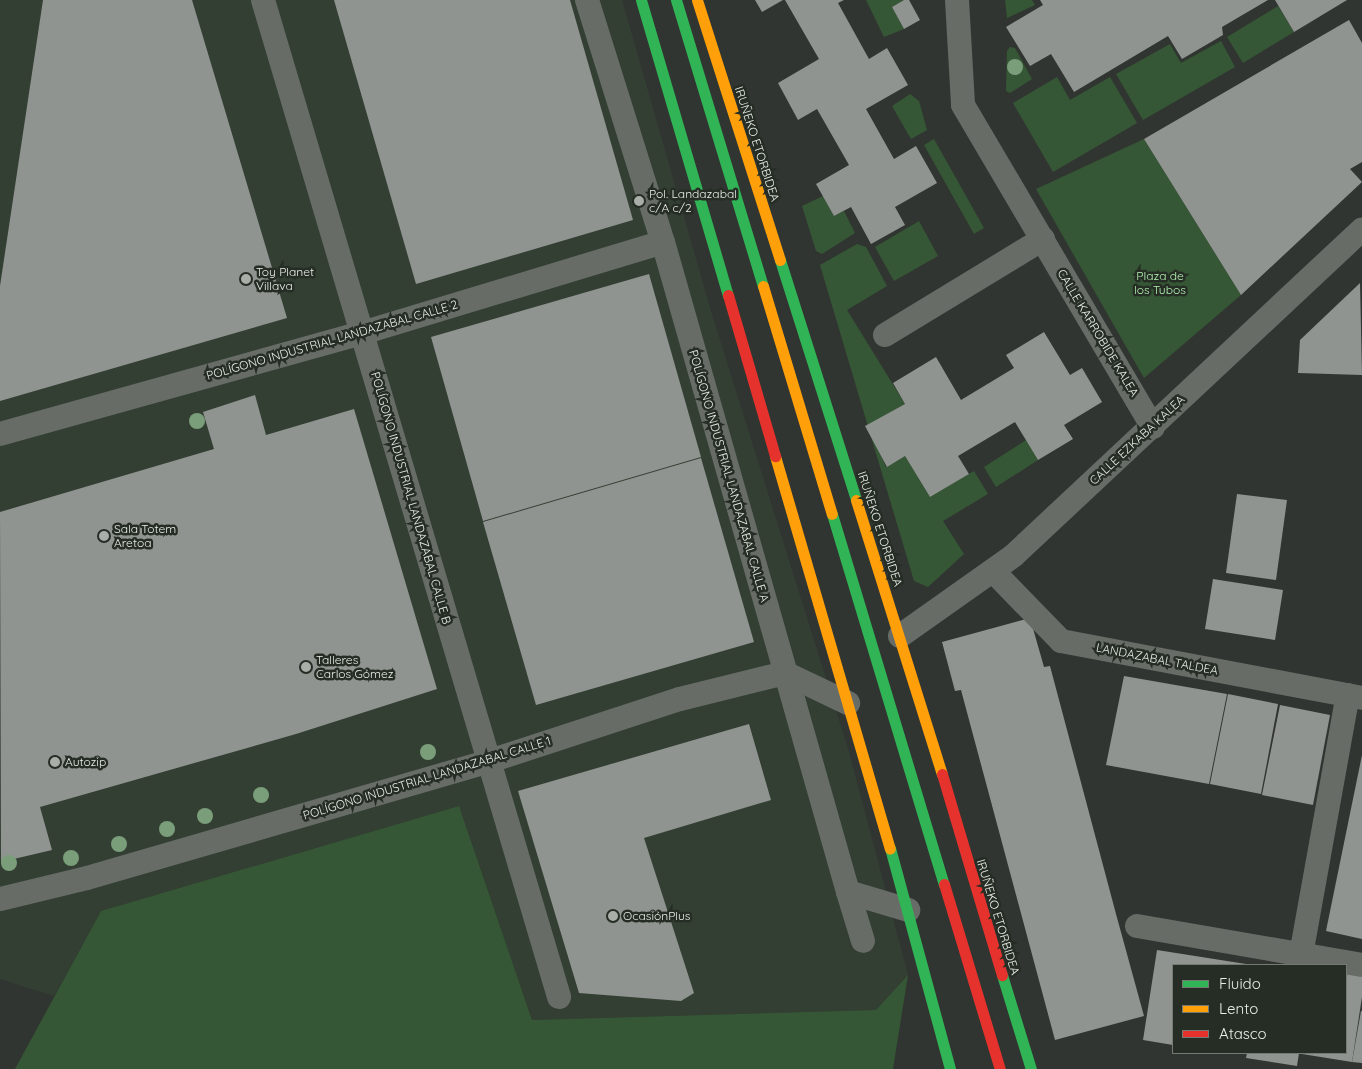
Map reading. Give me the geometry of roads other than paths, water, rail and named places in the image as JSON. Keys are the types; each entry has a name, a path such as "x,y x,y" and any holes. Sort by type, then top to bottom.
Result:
{"main road":[{"path":"641,0 908,910 950,1069"},
{"path":"676,0 1000,1069"},
{"name":"IRUÑEKO ETORBIDEA","path":"697,0 900,636 1030,1069"}],"street":[{"name":"POLÍGONO INDUSTRIAL LANDAZABAL CALLE B","path":"263,0 487,762 559,997"},
{"name":"POLÍGONO INDUSTRIAL LANDAZABAL CALLE A","path":"588,0 663,242 863,941"},
{"name":"CALLE KARROBIDE KALEA","path":"957,0 963,105 1153,427"},
{"name":"CALLE EZKABA KALEA","path":"900,636 994,572 1153,427 1362,229"},
{"path":"885,335 1043,239"},
{"name":"POLÍGONO INDUSTRIAL LANDAZABAL CALLE 2","path":"0,434 362,333 663,242"},
{"name":"LANDAZABAL TALDEA","path":"994,572 1061,641 1355,697 1301,955"},
{"path":"785,672 848,704"},
{"name":"POLÍGONO INDUSTRIAL LANDAZABAL CALLE 1","path":"0,898 87,878 487,762 680,700 785,672"},
{"path":"848,892 908,910"},
{"path":"1137,926 1362,965"}],"place":[{"name":"Pol. Landazabal c/A c/2","path":"639,201"},
{"name":"Toy Planet Villava","path":"246,279"},
{"name":"Sala Totem Aretoa","path":"104,536"},
{"name":"Talleres Carlos Gómez","path":"306,667"},
{"name":"Autozip","path":"55,762"},
{"name":"OcasiónPlus","path":"613,916"}],"park label":[{"name":"Plaza de los Tubos","path":"1160,283"}]}
